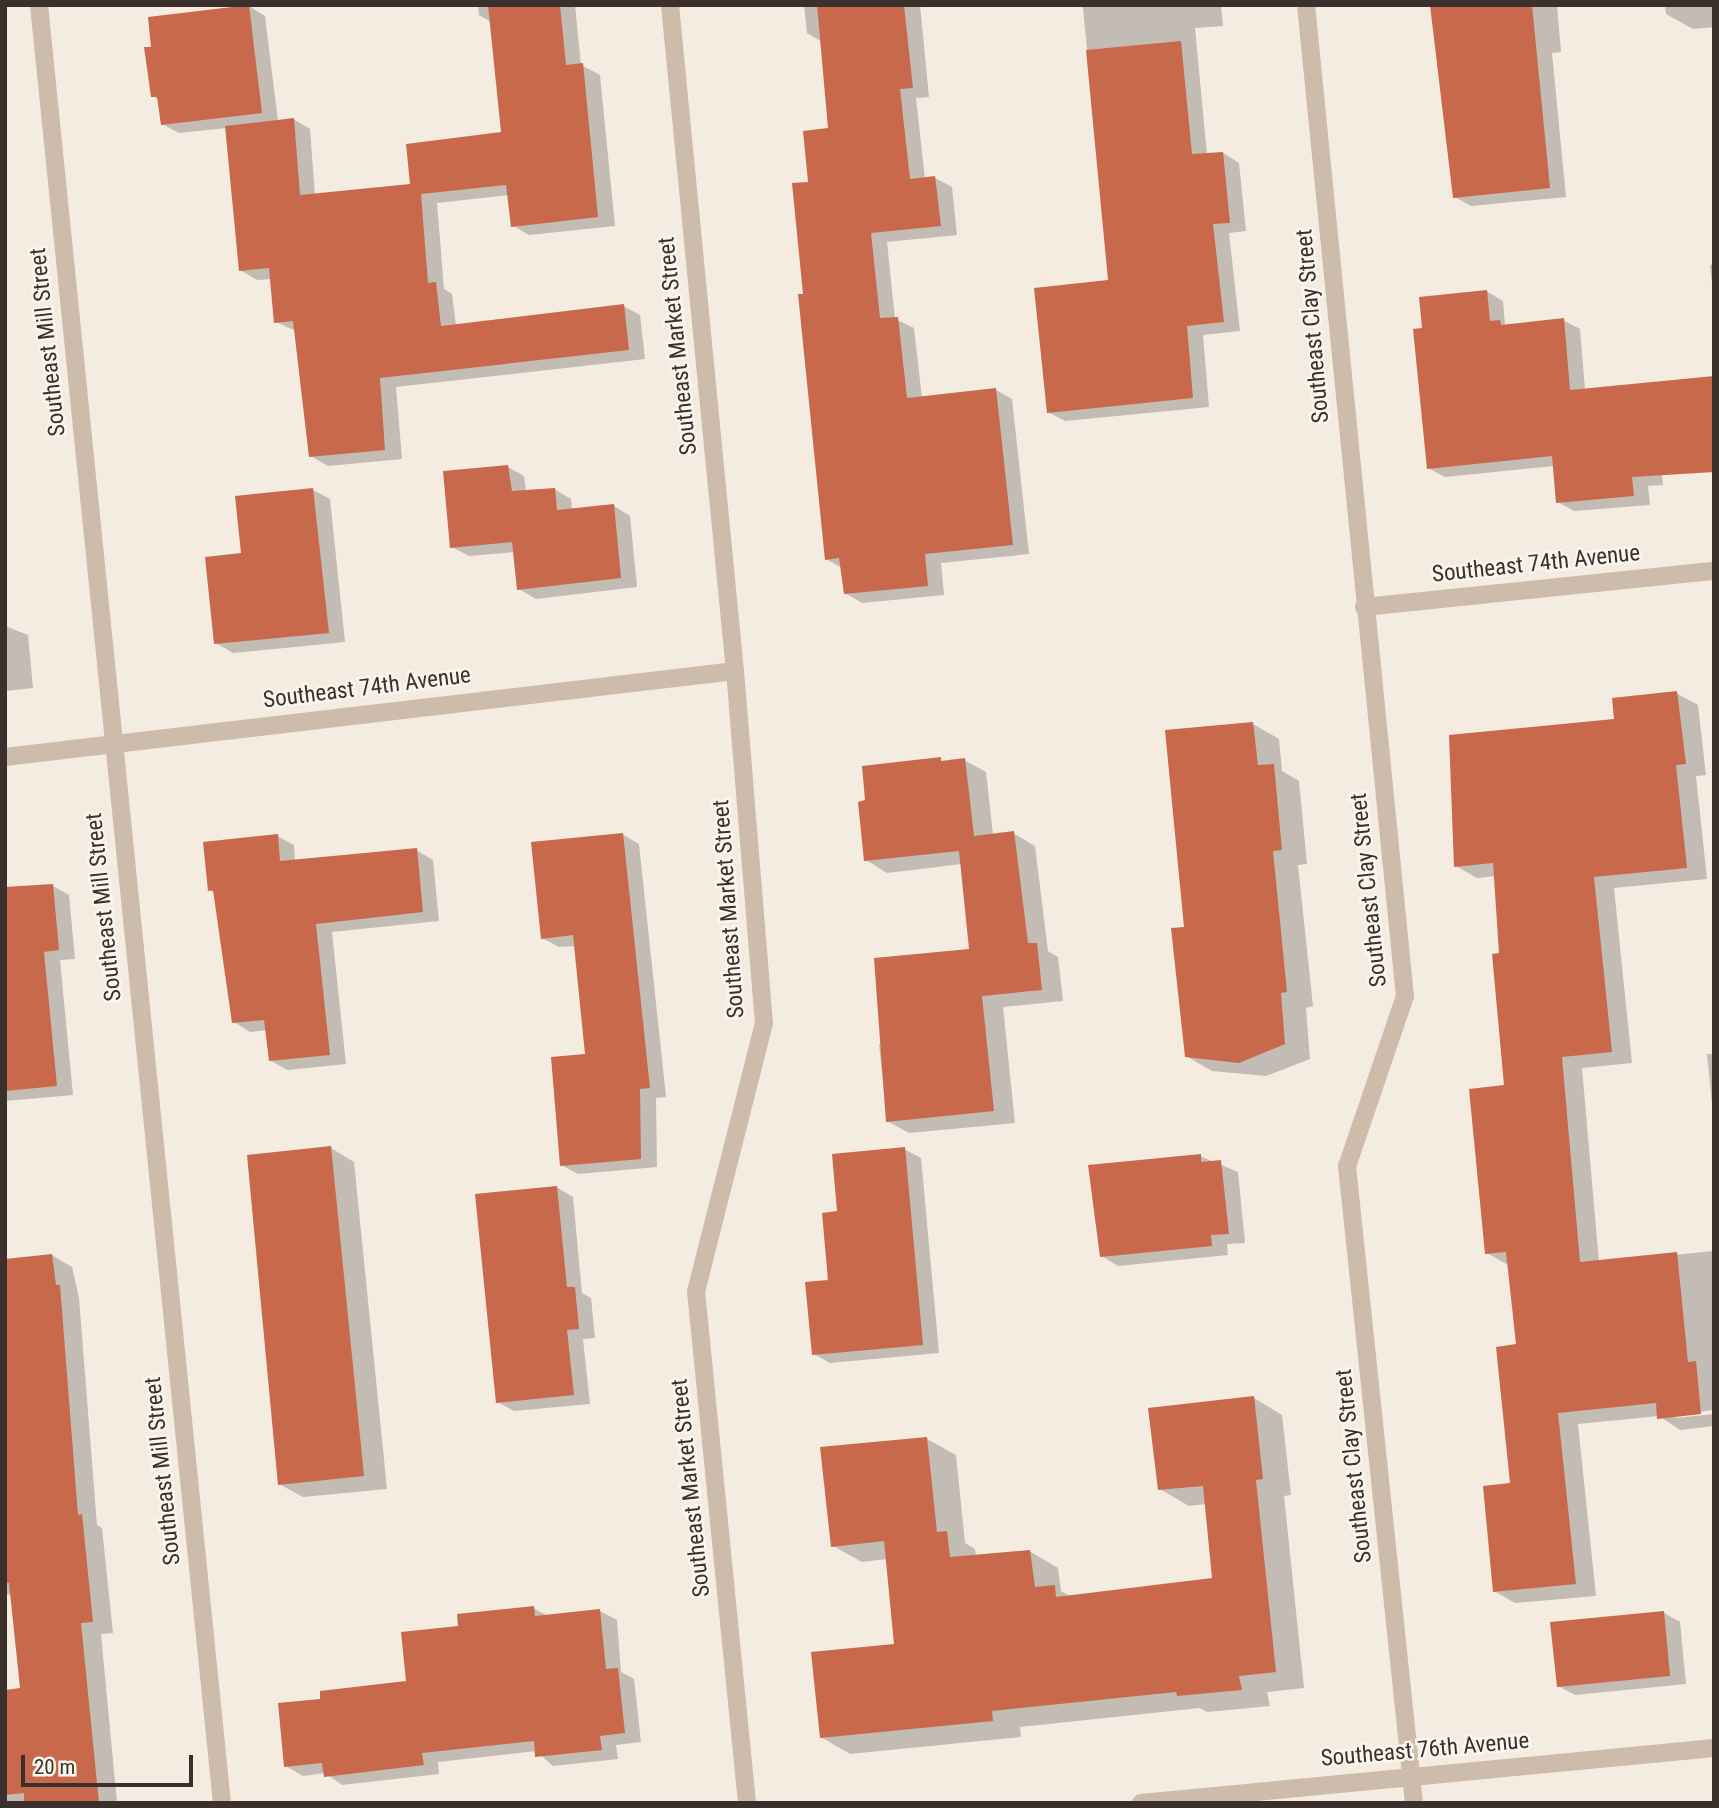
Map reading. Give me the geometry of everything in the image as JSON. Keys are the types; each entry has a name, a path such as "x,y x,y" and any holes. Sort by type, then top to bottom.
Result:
{"street":[{"name":"Southeast Mill Street","path":"39,5 222,1803"},
{"name":"Southeast Market Street","path":"670,5 735,671 764,1023 696,1291 747,1803"},
{"name":"Southeast Clay Street","path":"1307,5 1364,607 1405,996 1347,1166 1414,1803"},
{"name":"Southeast 74th Avenue","path":"1364,607 1714,571"},
{"name":"Southeast 74th Avenue","path":"5,757 112,742 735,671"},
{"name":"Southeast 76th Avenue","path":"1141,1803 1714,1748"}],"building":[{"path":"249,5 262,113 161,125 157,97 151,97 144,47 151,47 148,17"},
{"path":"488,5 560,5 566,65 583,63 598,217 511,227 506,185 421,194 428,283 436,282 441,326 624,304 629,350 380,378 385,450 309,457 293,321 274,323 269,268 239,271 225,126 294,118 300,195 410,184 406,144 501,132"},
{"path":"817,5 904,5 913,88 900,89 910,179 935,176 941,226 871,233 880,318 898,317 907,398 996,388 1013,545 925,554 928,586 844,594 839,558 825,560 798,294 803,294 792,183 808,182 803,131 828,128"},
{"path":"1430,5 1532,5 1550,188 1453,198"},
{"path":"1181,41 1192,154 1223,152 1230,223 1213,224 1224,322 1187,326 1193,398 1047,413 1034,288 1108,280 1086,50"},
{"path":"1487,290 1490,321 1500,320 1501,325 1564,318 1570,390 1714,376 1714,472 1632,477 1634,496 1556,503 1552,456 1427,469 1413,329 1422,328 1419,297"},
{"path":"508,465 512,491 555,488 557,510 614,504 621,578 517,590 512,542 450,548 443,471"},
{"path":"313,488 329,633 214,644 205,557 241,553 235,496"},
{"path":"1677,691 1686,764 1676,765 1687,868 1594,877 1612,1052 1562,1057 1580,1262 1677,1252 1688,1362 1696,1361 1701,1414 1657,1419 1656,1403 1558,1413 1576,1584 1493,1592 1483,1486 1510,1483 1496,1347 1516,1344 1506,1252 1485,1254 1469,1089 1504,1085 1492,954 1499,953 1493,863 1454,867 1449,735 1614,719 1612,698"},
{"path":"1253,722 1258,765 1274,764 1282,850 1273,851 1287,992 1281,993 1285,1044 1239,1063 1185,1057 1171,928 1184,927 1165,730"},
{"path":"941,757 941,761 965,758 974,836 1014,831 1028,943 1037,943 1042,990 982,996 994,1111 886,1122 874,958 969,949 959,851 864,861 858,802 865,800 862,766"},
{"path":"623,833 650,1088 640,1089 641,1159 560,1166 551,1057 585,1054 573,935 541,939 531,842"},
{"path":"278,834 280,861 417,848 423,912 316,924 330,1055 269,1061 264,1020 232,1023 213,890 208,891 203,842"},
{"path":"53,884 59,950 44,952 57,1086 5,1091 5,887"},
{"path":"331,1146 364,1476 278,1485 247,1155"},
{"path":"905,1147 923,1345 812,1355 805,1282 828,1280 822,1213 837,1211 832,1154"},
{"path":"1201,1154 1201,1162 1221,1160 1229,1234 1211,1235 1212,1246 1100,1257 1088,1165"},
{"path":"557,1186 567,1287 575,1287 579,1329 567,1330 574,1395 496,1403 475,1194"},
{"path":"52,1254 56,1285 60,1285 78,1515 82,1514 93,1622 81,1623 99,1803 24,1803 24,1793 5,1795 5,1690 20,1688 9,1583 5,1583 5,1259"},
{"path":"1254,1396 1263,1479 1256,1480 1276,1672 1239,1676 1242,1690 1177,1696 1176,1692 992,1711 993,1721 820,1738 811,1652 894,1644 884,1541 831,1547 820,1447 927,1437 937,1532 947,1531 950,1557 1030,1550 1035,1587 1055,1585 1056,1597 1212,1578 1203,1486 1158,1490 1148,1408"},
{"path":"534,1606 535,1616 600,1609 606,1669 618,1668 625,1733 600,1736 602,1750 535,1757 534,1741 422,1753 424,1765 324,1777 322,1763 284,1767 278,1703 320,1699 320,1691 406,1681 401,1632 458,1626 457,1614"},
{"path":"1664,1611 1670,1676 1557,1687 1550,1622"}]}
